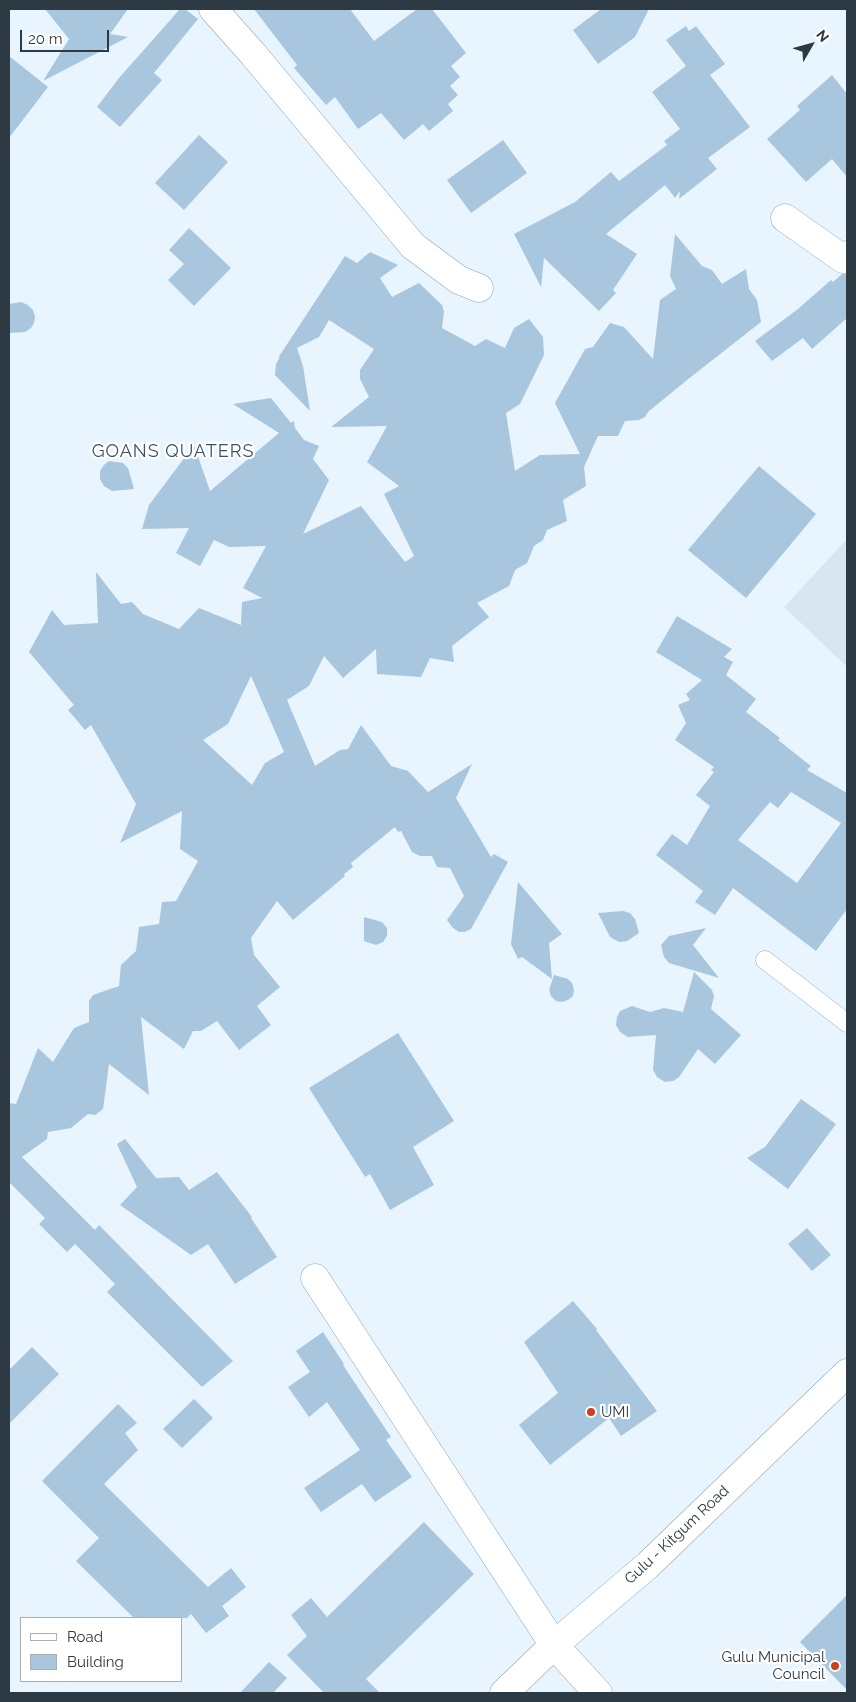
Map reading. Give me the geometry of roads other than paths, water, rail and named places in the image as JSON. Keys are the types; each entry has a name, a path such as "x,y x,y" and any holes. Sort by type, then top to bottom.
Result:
{"street":[{"path":"213,9 260,62 413,246 459,280 480,288"},
{"path":"785,218 843,259 847,255"},
{"path":"315,1278 554,1645 598,1693"},
{"name":"Gulu - Kitgum Road","path":"504,1693 554,1645 648,1565 847,1374"}],"lane":[{"path":"764,960 847,1023"}],"place":[{"name":"UMI","path":"591,1412"},
{"name":"Gulu Municipal Council","path":"835,1666"}],"district":[{"name":"GOANS QUATERS","path":"173,452"}]}
